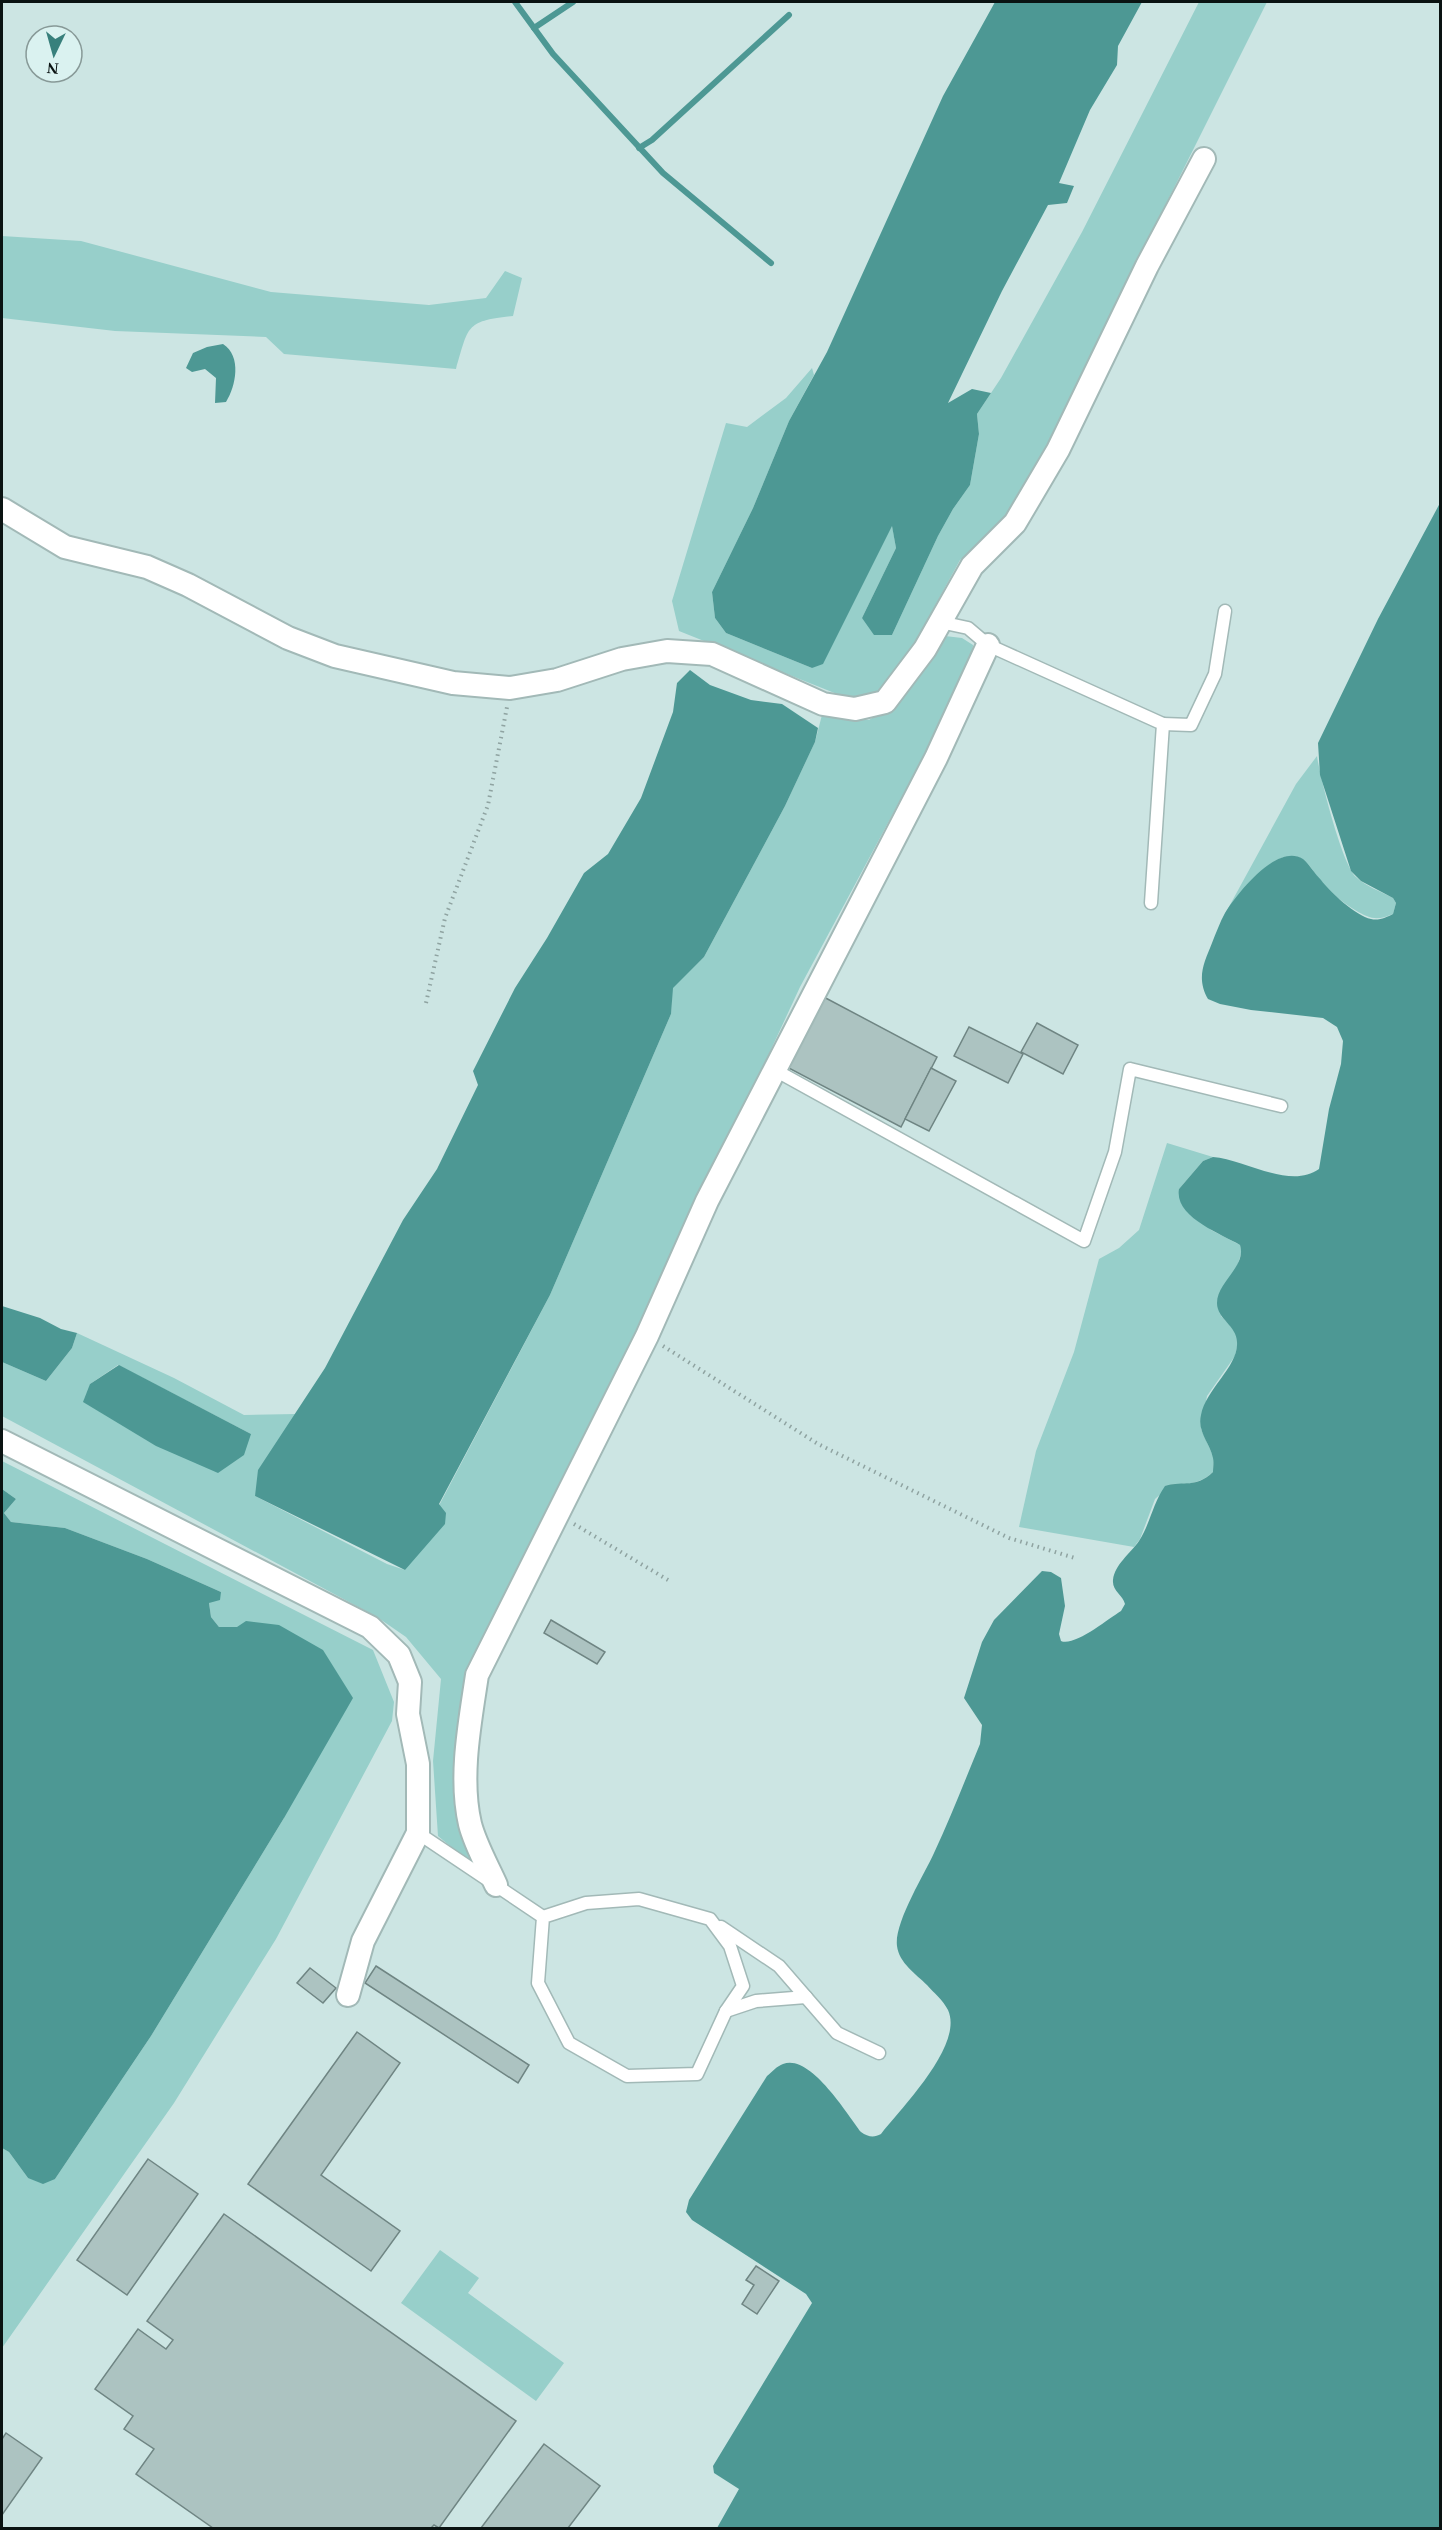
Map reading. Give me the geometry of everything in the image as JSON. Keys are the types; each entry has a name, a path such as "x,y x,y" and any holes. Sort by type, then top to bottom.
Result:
{"street":[{"path":"2,509 64,547 147,567 188,585 288,638 335,656 453,682 510,688 557,680 622,659 667,651 712,654 823,704 855,709 885,702 925,649 972,566 1015,523 1058,450 1151,258 1204,159"},
{"path":"496,1885 470,1824 466,1780 477,1675 647,1336 707,1201 936,758 988,645"},
{"path":"2,1441 370,1627 399,1655 410,1682 408,1714 418,1764 418,1833 363,1941 348,1995"}],"lane":[{"path":"940,622 968,628 988,645 1163,724 1191,725 1215,674 1225,611"},
{"path":"1151,903 1163,724"},
{"path":"773,1070 1084,1241 1115,1152 1130,1069 1281,1106"},
{"path":"418,1833 543,1917"},
{"path":"543,1917 586,1903 639,1899 710,1919 779,1966 837,2033 879,2053"},
{"path":"543,1917 538,1983 569,2043 627,2076 697,2074 726,2012 743,1986 730,1946 710,1919"},
{"path":"726,2012 756,2001 806,1997"}],"path":[{"path":"426,1003 445,918 488,805 510,688"},
{"path":"647,1336 818,1444 1009,1538 1075,1558"},
{"path":"558,1514 668,1580"}],"shaded area":[{"path":"995,2 1142,2 1118,46 1117,65 1090,110 1059,183 1074,186 1067,203 1048,205 1002,291 948,403 972,389 991,393 977,414 979,434 970,485 938,536 892,635 874,635 862,618 896,548 892,526 823,664 812,668 726,633 715,618 712,592 753,508 789,421 827,352 943,96"},
{"path":"1199,2 1267,2 1149,238 1131,282 1025,491 999,532 960,560 905,661 873,697 847,698 679,631 672,601 726,423 747,427 786,398 812,368 814,375 789,421 753,508 712,592 715,618 726,633 812,668 892,525 896,548 862,618 892,635 938,536 970,485 979,434 977,414 1001,378 1082,232"},
{"path":"2,236 81,241 271,292 429,305 486,298 505,271 522,278 513,316 486,320 471,328 456,369 284,354 266,337 115,331 2,318"},
{"path":"223,344 233,356 234,380 226,402 215,403 216,378 205,369 192,372 186,368 193,353"},
{"path":"1440,503 1440,2528 717,2528 739,2489 714,2473 713,2466 812,2303 806,2294 692,2220 686,2212 689,2200 767,2076 783,2064 794,2063 805,2067 816,2076 861,2132 866,2135 881,2134 916,2092 939,2057 951,2024 944,2003 904,1963 898,1952 897,1936 905,1912 940,1839 980,1744 982,1725 964,1698 982,1642 994,1620 1042,1571 1051,1572 1061,1578 1065,1606 1059,1634 1061,1641 1067,1642 1082,1636 1121,1611 1125,1604 1114,1587 1114,1574 1143,1534 1157,1499 1165,1486 1201,1481 1213,1472 1213,1458 1200,1421 1204,1405 1228,1369 1236,1351 1236,1336 1220,1314 1217,1303 1218,1295 1236,1267 1241,1253 1240,1245 1211,1230 1191,1216 1179,1199 1179,1189 1203,1161 1213,1157 1281,1175 1307,1175 1319,1169 1329,1109 1341,1064 1343,1041 1337,1027 1323,1018 1251,1010 1220,1004 1208,999 1202,984 1202,971 1230,905 1258,873 1281,858 1293,856 1303,859 1337,897 1365,917 1377,919 1393,914 1396,903 1393,898 1361,881 1351,871 1320,775 1318,743 1378,619"},
{"path":"945,636 962,638 973,645 972,657 948,711 800,987 662,1284 475,1656 461,1753 462,1838 482,1864 480,1871 438,1836 433,1761 441,1679 406,1637 377,1617 2,1416 2,1362 46,1381 72,1348 77,1333 174,1378 244,1415 296,1414 279,1440 255,1496 387,1564 405,1570 550,1295 671,1014 672,988 704,957 785,806 815,742 823,711 869,720 900,700","holes":["118,1365 251,1434 90,1384"]},
{"path":"690,670 710,685 751,700 782,704 818,728 815,742 785,806 704,957 673,988 671,1014 550,1295 439,1504 446,1513 445,1524 405,1570 255,1496 258,1470 325,1368 403,1220 437,1169 478,1085 473,1071 515,988 584,873 608,854 641,798 673,712 677,683"},
{"path":"1317,756 1332,820 1350,869 1364,883 1393,898 1396,903 1393,914 1378,918 1360,913 1332,893 1305,861 1292,856 1281,858 1259,874 1225,914 1296,784"},
{"path":"1167,1143 1213,1157 1203,1161 1179,1189 1211,1230 1240,1245 1242,1251 1221,1316 1236,1332 1238,1344 1235,1356 1207,1396 1201,1429 1214,1458 1213,1472 1204,1479 1194,1482 1172,1484 1155,1499 1140,1539 1134,1547 1019,1527 1036,1451 1074,1352 1099,1259 1119,1248 1139,1230"},
{"path":"2,1306 77,1333 72,1348 46,1381 2,1362"},
{"path":"119,1365 251,1434 244,1455 218,1473 156,1446 83,1402 90,1384"},
{"path":"2,1461 373,1650 394,1702 392,1721 276,1939 174,2103 2,2348 2,2148 9,2152 28,2178 55,2179 151,2036 284,1818 237,1627 219,1627 211,1617 209,1603 221,1592 147,1559 65,1528 11,1522 4,1513 16,1499 2,1489"},
{"path":"2,1489 16,1499 4,1513 11,1522 65,1528 147,1559 221,1592 220,1600 209,1603 211,1617 219,1627 237,1627 246,1621 279,1625 323,1650 353,1698 284,1818 151,2036 55,2179 43,2184 28,2178 9,2152 2,2148"},
{"path":"440,2250 479,2278 468,2293 564,2363 536,2401 401,2303"}],"building":[{"path":"820,995 937,1057 901,1127 783,1065"},
{"path":"1037,1023 1078,1045 1063,1074 1021,1052"},
{"path":"969,1027 1023,1054 1008,1083 954,1056"},
{"path":"931,1068 956,1081 929,1131 905,1119"},
{"path":"551,1620 605,1652 597,1664 544,1633"},
{"path":"376,1966 529,2065 518,2083 365,1983"},
{"path":"310,1968 336,1988 323,2003 297,1983"},
{"path":"357,2032 400,2063 321,2175 400,2231 371,2271 248,2184"},
{"path":"148,2159 198,2194 127,2295 77,2260"},
{"path":"224,2214 516,2421 439,2528 434,2525 431,2528 213,2528 136,2474 154,2449 124,2429 133,2416 95,2389 138,2329 166,2349 173,2340 147,2321"},
{"path":"756,2266 779,2281 757,2314 742,2304 754,2285 746,2280"},
{"path":"6,2433 42,2458 2,2515 2,2439"},
{"path":"544,2444 600,2486 568,2528 481,2528"}],"waterway":[{"path":"515,2 553,54 663,173 771,263"},
{"path":"534,28 573,2"},
{"path":"639,148 652,140 789,15"}]}
